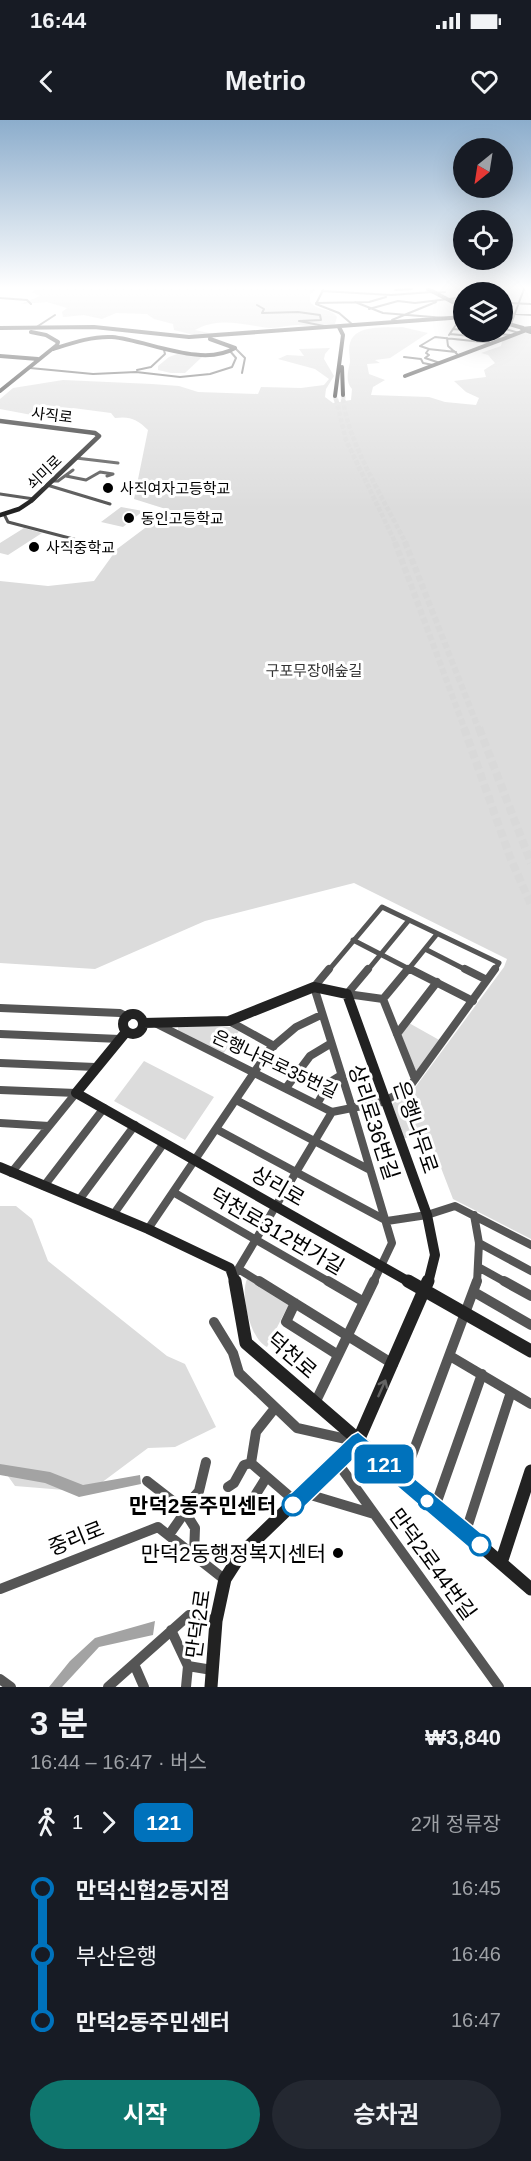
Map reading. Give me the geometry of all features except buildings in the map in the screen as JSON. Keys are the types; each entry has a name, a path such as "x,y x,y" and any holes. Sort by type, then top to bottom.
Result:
{"main road":[{"path":"0,391 36,362"},
{"path":"335,396 339,362"},
{"path":"342,362 343,395"},
{"path":"405,376 440,363"},
{"name":"사직로","path":"0,421 95,433 99,436"},
{"name":"쇠미로","path":"2,514 19,509 34,499 99,436"},
{"path":"123,1035 122,1024 128,1017 138,1016 149,1023 229,1021 314,987 347,994"},
{"name":"은행나무로","path":"347,994 427,1215 435,1255 424,1291 358,1442"},
{"path":"76,1093 123,1035 136,1033 149,1023"},
{"name":"상리로","path":"76,1093 531,1351"},
{"path":"6,1170 148,1229 237,1273"},
{"name":"덕천로","path":"237,1273 246,1343 403,1481 531,1588"},
{"name":"만덕2로","path":"212,1687 216,1620 225,1579 241,1554 358,1442"},
{"path":"501,1563 531,1471"}],"street":[{"path":"131,372 151,366 156,362"},
{"path":"30,368 93,374 131,372 193,376 216,373 232,367 234,362"},
{"path":"242,373 243,362"},
{"path":"423,362 433,365"},
{"path":"190,381 193,376"},
{"path":"76,458 118,463"},
{"path":"52,481 66,476 73,470"},
{"path":"66,476 86,480 100,472 113,474 107,476"},
{"path":"47,485 110,504"},
{"path":"0,494 34,499"},
{"path":"2,514 8,522 77,540"},
{"path":"314,987 382,907 499,963 415,1079 402,1094 387,1100"},
{"path":"347,994 410,920"},
{"path":"383,999 437,934"},
{"path":"353,940 473,1001"},
{"path":"424,949 487,980"},
{"path":"397,1034 437,982"},
{"name":"상리로36번길","path":"314,987 392,1243 315,1403"},
{"path":"347,994 383,999"},
{"path":"383,999 415,1079"},
{"path":"0,1008 120,1013 128,1017"},
{"path":"148,1229 274,1046 296,1027 321,1015"},
{"path":"229,1021 274,1046"},
{"name":"은행나무로35번길","path":"149,1023 254,1072 332,1112 387,1100"},
{"path":"0,1034 123,1035"},
{"path":"286,1088 299,1066 330,1044"},
{"path":"0,1063 95,1067"},
{"path":"317,1104 330,1082 341,1075"},
{"path":"0,1090 76,1093"},
{"path":"6,1170 49,1126 76,1093"},
{"path":"237,1100 370,1170"},
{"path":"44,1186 105,1108"},
{"path":"332,1112 237,1273 295,1303 393,1364"},
{"path":"0,1124 49,1126"},
{"path":"79,1200 135,1125"},
{"path":"216,1129 387,1221 427,1215 455,1206 531,1245"},
{"path":"113,1215 164,1143"},
{"name":"덕천로312번가길","path":"173,1192 364,1302"},
{"path":"403,1481 474,1292 480,1268 479,1243 474,1215"},
{"path":"479,1243 531,1271"},
{"path":"480,1268 531,1296"},
{"path":"474,1292 531,1324"},
{"path":"295,1303 285,1322 338,1355"},
{"path":"214,1322 232,1353 238,1373 297,1428 358,1442"},
{"path":"450,1356 531,1404"},
{"path":"435,1507 482,1374"},
{"path":"465,1532 511,1392"},
{"path":"275,1408 261,1421 253,1435 251,1463 266,1478 300,1498 375,1514"},
{"path":"206,1462 199,1491 169,1535 225,1579"},
{"name":"만덕2로44번길","path":"337,1462 499,1687"},
{"path":"228,1487 234,1483 244,1465 251,1463"},
{"path":"256,1494 266,1478"},
{"path":"147,1481 184,1511 195,1528 194,1555"},
{"name":"중리로","path":"0,1589 158,1527 169,1535"},
{"path":"108,1687 189,1615 216,1620"},
{"path":"171,1630 188,1666 186,1687"},
{"path":"134,1664 144,1687"},
{"path":"188,1666 213,1670"},
{"path":"0,1679 11,1687"}],"green space":[{"path":"163,362 197,362 185,373 158,370 158,366"},
{"name":"구포무장애숲길","path":"290,362 326,362 334,376 326,389 325,397 333,403 351,400 352,389 348,383 350,362 379,362 367,364 369,374 385,380 373,387 371,395 429,397 445,402 476,405 479,398 466,392 454,381 486,377 484,370 494,362 531,362 531,1239 453,1199 428,1134 404,1138 392,1104 414,1089 504,967 507,959 354,883 205,921 95,969 0,963 0,581 48,586 94,581 117,549 169,510 134,499 148,430 140,423 125,417 115,418 111,413 73,408 60,416 37,416 0,409 0,399 13,388 63,380 152,384 179,386 198,392 258,394 261,387 301,388 324,385 329,379 315,369"},
{"path":"121,507 143,511 123,527 101,522"},
{"path":"24,528 42,533 8,555 0,553 0,543"},
{"path":"409,1023 441,1041 417,1073 400,1036"},
{"path":"178,1025 231,1027 239,1031 223,1054 178,1031"},
{"path":"144,1061 214,1097 185,1140 114,1101"},
{"path":"0,1206 16,1206 32,1219 48,1261 167,1356 185,1364 216,1427 175,1447 148,1448 89,1492 15,1486 5,1472 0,1473"},
{"path":"247,1279 290,1302 267,1347 256,1335 248,1316 245,1295"}],"shaded area":[{"path":"0,1464 50,1472 83,1485 140,1475 141,1484 79,1497 45,1483 0,1475"},
{"path":"155,1621 153,1635 99,1647 62,1687 49,1687 70,1661 95,1638"}],"tunnel":[{"path":"343,395 344,401"},
{"path":"335,396 336,401"},
{"path":"336,399 346,440 396,544"},
{"path":"343,399 346,416 360,453 405,542"},
{"path":"395,542 465,730"},
{"path":"405,542 479,730"},
{"path":"464,728 510,857 531,905"},
{"path":"479,728 531,863"}],"bus line":[{"name":"121","path":"293,1505 358,1442 480,1545"}],"place":[{"name":"사직여자고등학교","path":"108,488"},
{"name":"동인고등학교","path":"129,518"},
{"name":"사직중학교","path":"34,547"},
{"name":"만덕2동주민센터","path":"293,1505"},
{"name":"만덕2동행정복지센터","path":"338,1553"}]}
